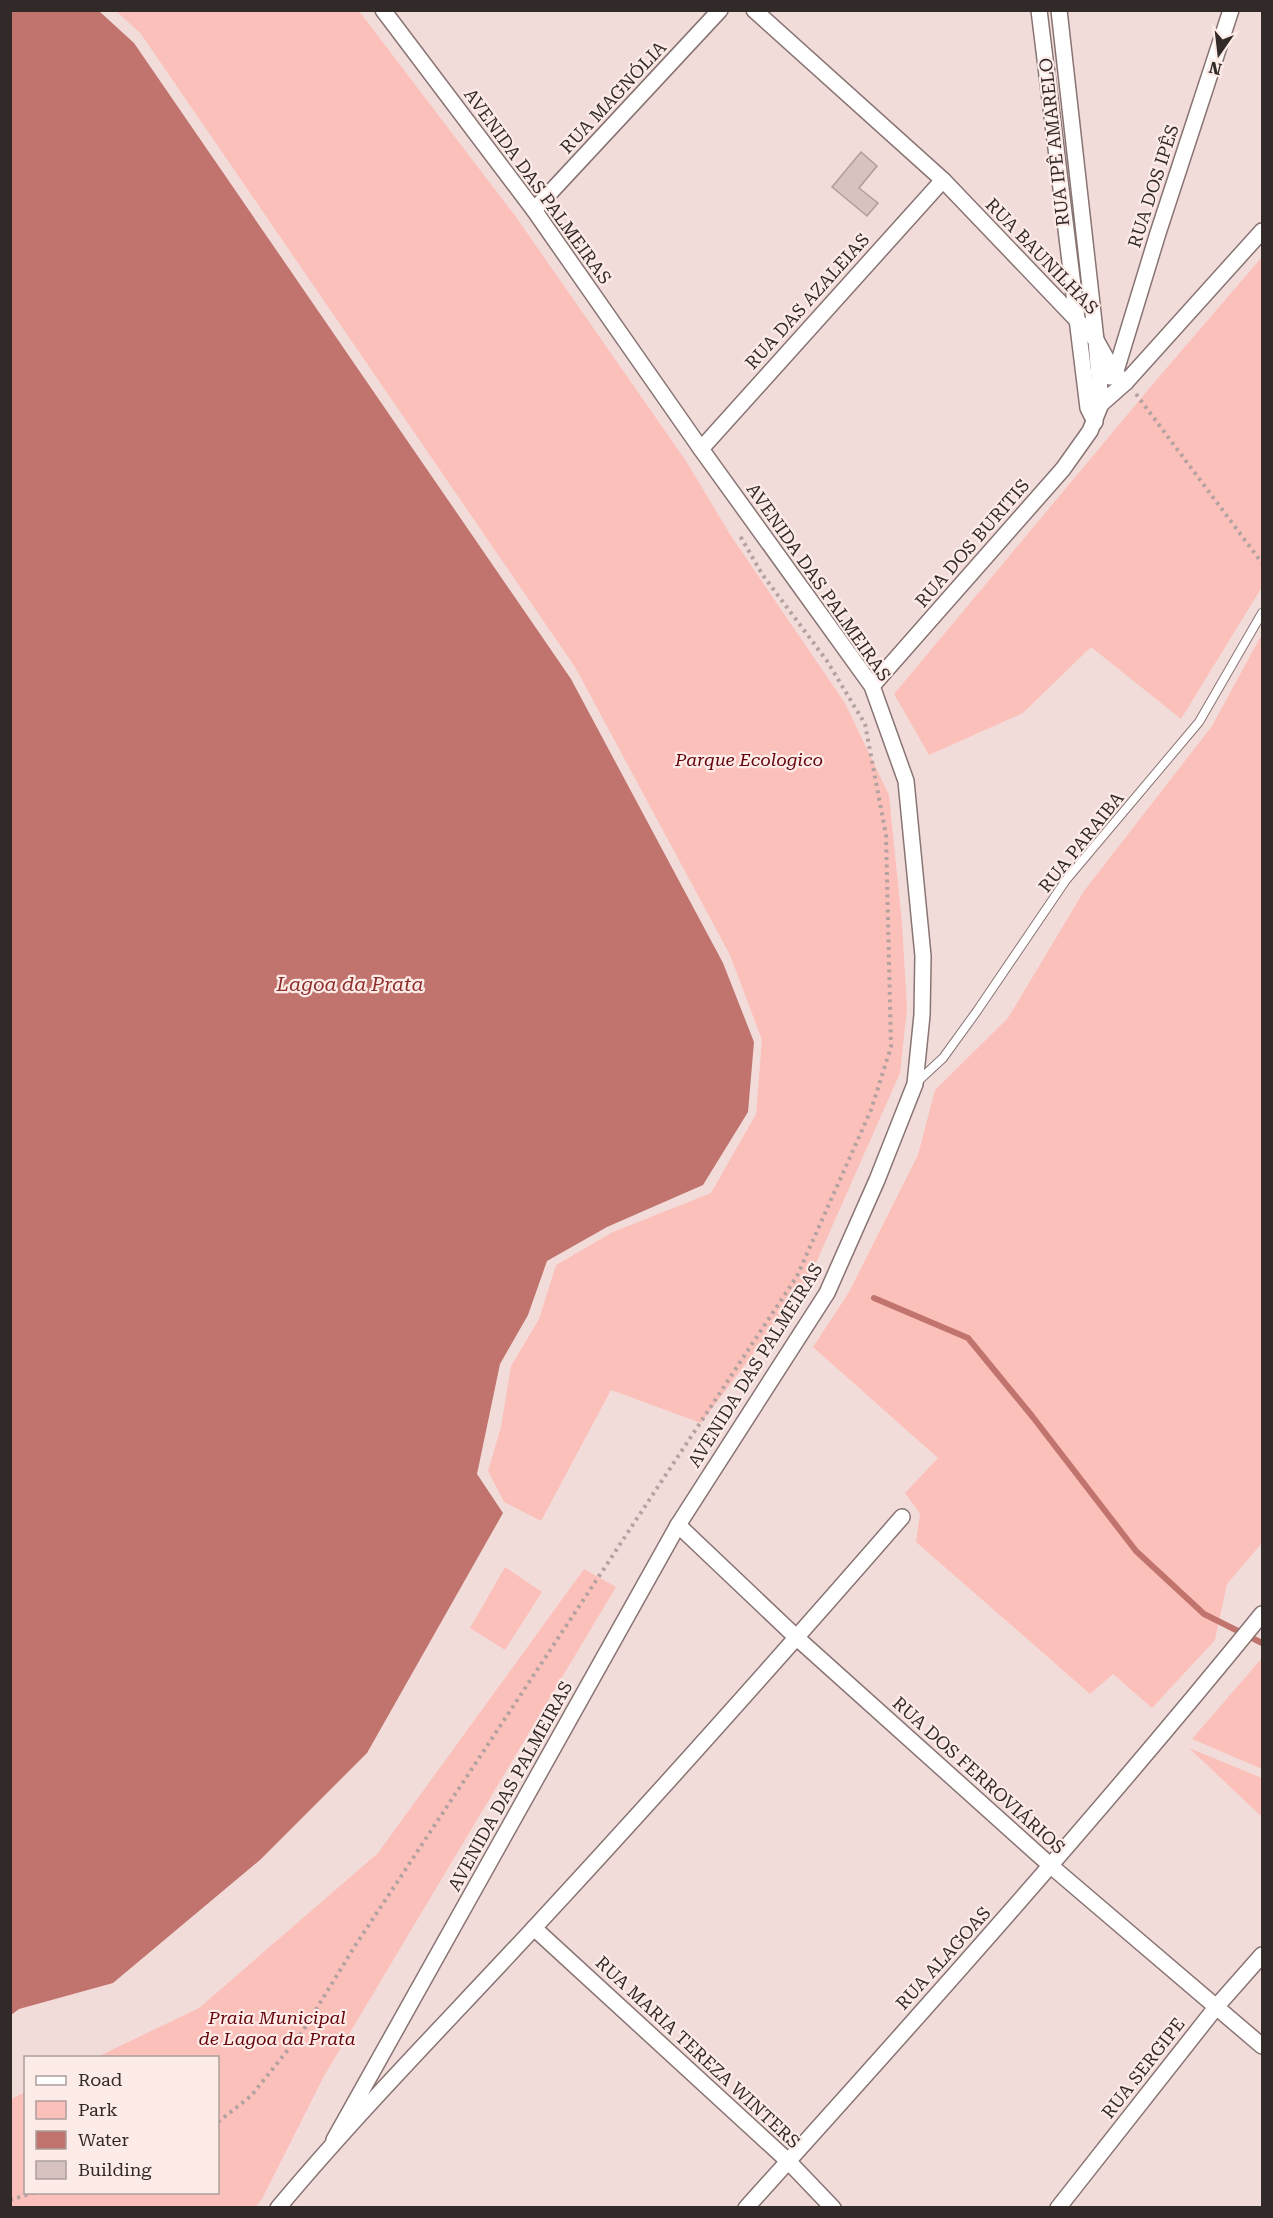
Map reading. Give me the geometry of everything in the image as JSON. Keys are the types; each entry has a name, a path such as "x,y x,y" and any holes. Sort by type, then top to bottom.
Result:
{"street":[{"name":"AVENIDA DAS PALMEIRAS","path":"334,2140 678,1525 827,1293 877,1180 915,1084 922,1015 923,956 906,781 872,686 701,449 534,210 383,10"},
{"name":"RUA MAGNÓLIA","path":"534,210 720,10"},
{"name":"RUA BAUNILHAS","path":"754,10 943,180 1096,340 1121,378"},
{"name":"RUA IPÊ AMARELO","path":"1039,10 1079,322"},
{"name":"RUA IPÊ AMARELO","path":"1059,10 1096,340"},
{"name":"RUA DOS IPÊS","path":"1121,378 1158,233 1231,10"},
{"name":"RUA DAS AZALEIAS","path":"701,449 943,180"},
{"path":"1095,406 1263,231"},
{"name":"RUA DOS BURITIS","path":"872,686 1064,469 1095,422 1093,384 1079,322"},
{"name":"RUA DOS BURITIS","path":"1093,384 1096,340"},
{"path":"1093,384 1121,378"},
{"path":"278,2208 334,2140 534,1928 797,1638 902,1517"},
{"name":"RUA DOS FERROVIÁRIOS","path":"678,1525 797,1638 1051,1866 1263,2046"},
{"name":"RUA ALAGOAS","path":"746,2208 1051,1866 1263,1614"},
{"name":"RUA MARIA TEREZA WINTERS","path":"534,1928 788,2161 833,2208"},
{"name":"RUA SERGIPE","path":"1058,2208 1217,2006 1263,1955"}],"lane":[{"name":"RUA PARAIBA","path":"915,1084 943,1058 1066,880 1199,722 1263,613"}],"path":[{"path":"1121,378 1263,563"},
{"path":"219,2121 251,2096 303,2031 353,1949 797,1276 871,1110 891,1047 886,835 865,724 827,661 762,574 739,533"},
{"path":"10,2200 32,2194"}],"green space":[{"name":"Parque Ecologico","path":"116,11 359,11 516,217 686,461 731,536 845,703 889,795 902,923 907,1009 900,1073 808,1281 701,1423 611,1390 541,1521 504,1502 488,1471 501,1427 511,1366 539,1319 556,1265 613,1232 711,1193 756,1114 762,1040 730,955 575,667 141,34"},
{"path":"1262,257 1262,587 1181,719 1091,647 1023,713 929,755 894,694"},
{"path":"1262,634 1262,1543 1227,1584 1215,1640 1152,1708 1113,1674 1090,1694 916,1542 920,1514 905,1493 938,1458 813,1347 849,1292 918,1155 935,1090 1008,1018 1084,891 1212,726"},
{"path":"505,1567 542,1592 505,1650 470,1628"},
{"name":"Praia Municipal de Lagoa da Prata","path":"584,1569 616,1587 324,2076 262,2199 255,2208 11,2207 11,2099 24,2092 24,2194 219,2194 219,2056 99,2056 199,2008 378,1853"},
{"path":"1262,1658 1262,1769 1192,1739"},
{"path":"1189,1748 1262,1778 1262,1817"}],"water":[{"name":"Lagoa da Prata","path":"10,11 99,11 134,43 571,679 723,963 754,1042 748,1112 703,1185 607,1227 547,1261 528,1315 500,1364 477,1474 503,1513 367,1753 260,1860 113,1983 19,2009 11,2015"}],"building":[{"path":"861,152 877,166 859,188 878,203 867,216 832,187"}],"waterway":[{"path":"874,1298 968,1338 1032,1416 1136,1551 1204,1614 1262,1643"}]}
